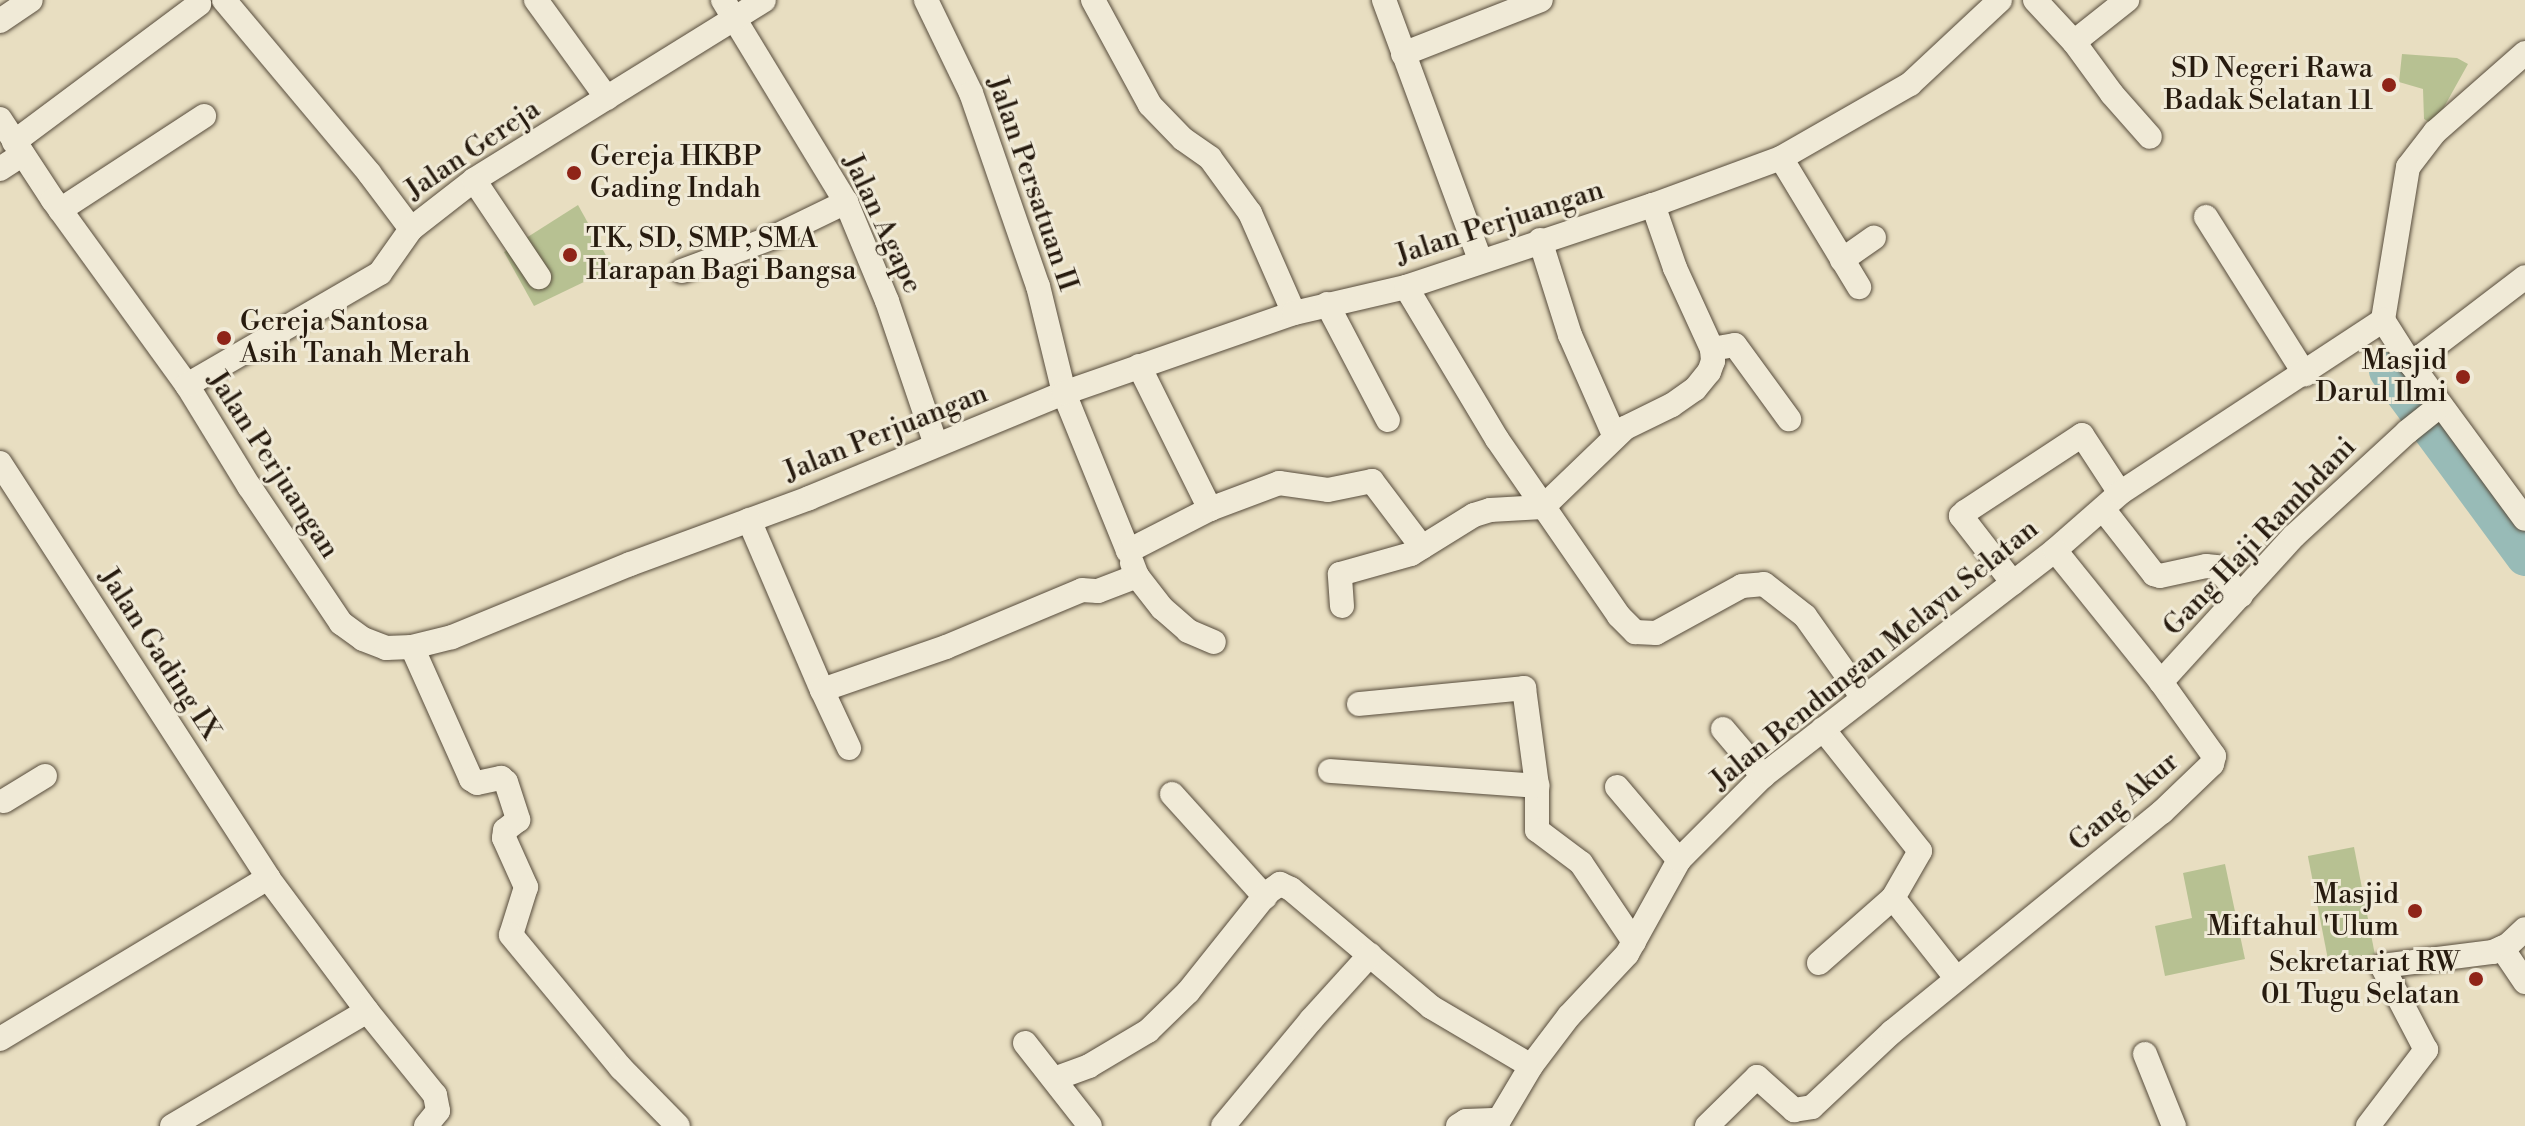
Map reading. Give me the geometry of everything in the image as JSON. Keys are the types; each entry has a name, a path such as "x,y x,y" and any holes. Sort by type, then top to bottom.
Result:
{"street":[{"path":"0,21 31,0"},
{"path":"224,0 351,150 411,229"},
{"path":"536,0 607,98"},
{"name":"Jalan Gereja","path":"187,385 380,273 411,229 474,180 607,98 728,9 764,0"},
{"name":"Jalan Persatuan II","path":"926,0 971,93 1038,286 1064,393 1137,576"},
{"path":"1093,0 1150,105 1183,139 1210,158 1250,213 1294,313"},
{"path":"1384,0 1480,260"},
{"path":"1403,54 1541,0"},
{"name":"Jalan Perjuangan","path":"0,119 60,210 187,385 249,486 341,623 363,639 386,648 412,647 452,637 556,592 749,520 1064,393 1139,366 1294,313 1406,287 1653,205 1781,158 1910,84 2000,0"},
{"path":"2035,0 2074,42 2112,94 2150,137"},
{"path":"2074,42 2127,0"},
{"path":"0,169 19,148 199,4"},
{"name":"Jalan Agape","path":"728,9 846,202 887,301 936,445"},
{"path":"2525,53 2435,132 2408,167 2383,320 2437,409 2525,519"},
{"path":"60,210 204,116"},
{"path":"1781,158 1859,287"},
{"path":"474,180 539,277"},
{"path":"682,271 776,236 846,202"},
{"path":"1342,606 1340,574 1395,560 1474,515 1503,507 1543,507 1615,437 1695,389 1713,361 1712,349 1675,268 1653,205"},
{"path":"2206,217 2305,374"},
{"path":"1842,260 1874,238"},
{"path":"1540,240 1570,335 1615,437"},
{"path":"2411,364 2523,284"},
{"path":"1406,287 1447,361 1543,507 1619,616 1635,632 1656,633 1742,586 1764,584 1805,616 1863,698"},
{"path":"1327,304 1388,420"},
{"name":"Jalan Bendungan Melayu Selatan","path":"1502,1123 1531,1066 1569,1016 1627,954 1679,860 1763,776 2055,550 2112,501 2383,320"},
{"path":"1712,349 1735,345 1789,419"},
{"path":"1139,366 1210,509"},
{"name":"Gang Haji Rambdani","path":"2161,682 2294,536 2407,432 2437,409"},
{"path":"2013,583 1961,516 2082,435 2112,501 2154,574 2160,576 2216,567 2241,596"},
{"name":"Jalan Gading IX","path":"0,463 268,878 367,1011 435,1095 438,1111 426,1126"},
{"path":"1128,551 1210,509 1279,483 1328,490 1372,481 1422,547"},
{"path":"749,520 849,748"},
{"name":"Gang Akur","path":"1957,979 2162,812 2212,764 2214,756 2161,682 2055,550"},
{"path":"822,690 946,647 1082,590 1098,591 1137,576 1174,620 1188,631 1214,642"},
{"path":"412,647 471,779 477,783 501,778 506,782 518,820 505,830 504,838 526,887 511,935 621,1068 678,1126"},
{"path":"1359,704 1524,688 1537,786 1537,830 1581,863 1634,942"},
{"path":"1723,729 1763,776"},
{"path":"1819,963 1893,898 1919,856 1919,846 1823,729"},
{"path":"1330,771 1537,786"},
{"path":"1,798 45,776"},
{"path":"1617,787 1679,860"},
{"path":"1172,794 1265,897"},
{"path":"0,1039 268,878"},
{"path":"1054,1079 1089,1066 1148,1031 1188,992 1265,897 1280,884 1291,889 1431,1007 1531,1066"},
{"path":"1707,1126 1757,1077 1794,1110 1805,1111 1892,1032 1957,979 1893,898"},
{"path":"2368,1126 2426,1050 2379,970 2502,948 2525,929"},
{"path":"2502,948 2525,982"},
{"path":"1223,1126 1370,955"},
{"path":"172,1126 367,1011"},
{"path":"1025,1043 1090,1126"},
{"path":"2145,1054 2174,1126"},
{"path":"1458,1126 1466,1121 1502,1123"}],"green space":[{"path":"2402,54 2457,58 2468,64 2434,125 2424,119 2423,89 2399,82"},
{"path":"578,205 613,268 534,306 504,252"},
{"path":"2354,847 2375,954 2329,963 2308,856"},
{"path":"2225,864 2245,959 2165,976 2155,926 2192,918 2183,873"}],"waterway":[{"path":"2388,371 2525,557"}],"place":[{"name":"SD Negeri Rawa Badak Selatan 11","path":"2389,85"},
{"name":"Gereja HKBP Gading Indah","path":"574,173"},
{"name":"TK, SD, SMP, SMA Harapan Bagi Bangsa","path":"570,255"},
{"name":"Gereja Santosa Asih Tanah Merah","path":"224,338"},
{"name":"Masjid Darul Ilmi","path":"2463,377"},
{"name":"Masjid Miftahul 'Ulum","path":"2415,911"},
{"name":"Sekretariat RW 01 Tugu Selatan","path":"2476,979"}]}
